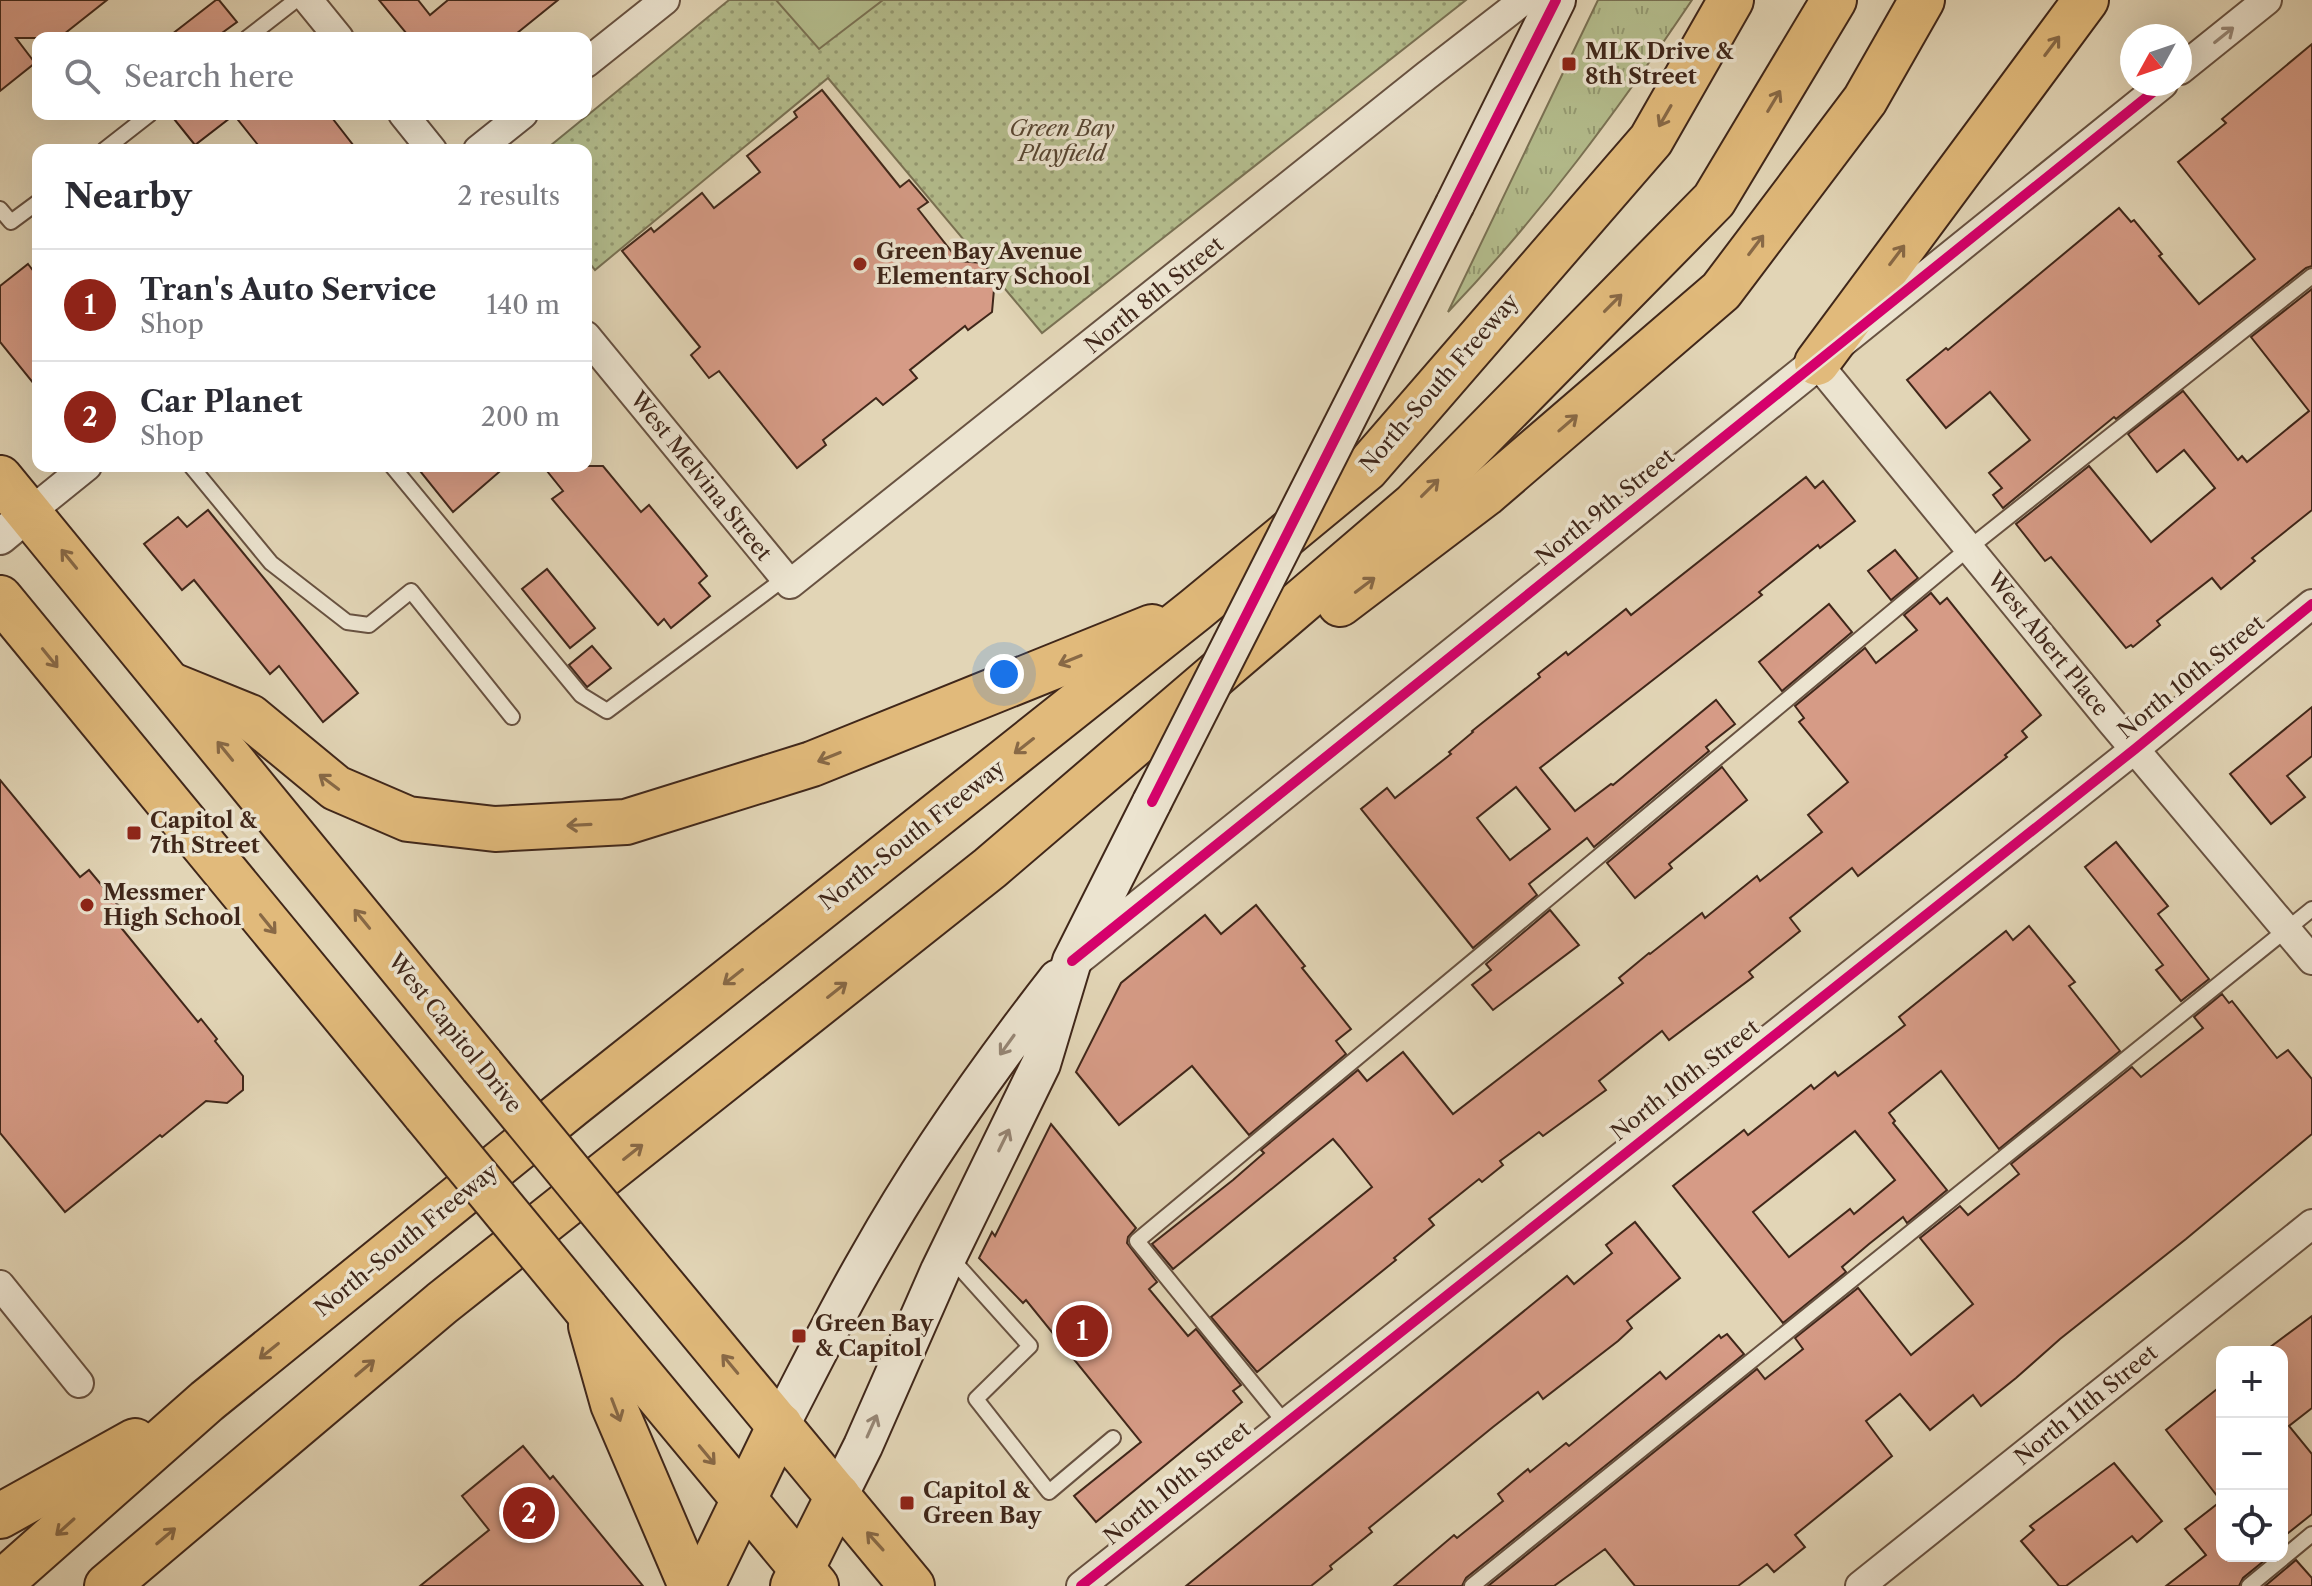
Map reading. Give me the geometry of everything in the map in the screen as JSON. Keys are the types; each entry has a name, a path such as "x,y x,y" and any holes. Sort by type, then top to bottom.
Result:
{"main road":[{"path":"804,1580 838,1496 948,1255 1041,1064 1072,961 1556,0"},
{"name":"North-South Freeway","path":"0,1584 207,1401 572,1105 1195,610 1366,469 1651,140 1731,0"},
{"path":"990,868 1414,505 1703,212 1714,200 1834,0"},
{"path":"107,1586 442,1303 990,868 1485,494 1721,291 1865,100 1922,0"},
{"path":"1817,363 2086,0"},
{"name":"West Capitol Drive","path":"0,478 15,525 171,685 912,1586"},
{"path":"0,598 745,1500 804,1580"},
{"path":"171,685 250,717 336,788 408,819 495,829 626,822 812,764 1195,610"},
{"path":"702,1586 780,1425 869,1256 1007,1043 1072,961"},
{"path":"586,1309 613,1404 691,1586"},
{"path":"0,1516 207,1401"}],"street":[{"path":"308,0 334,32"},
{"path":"592,58 665,0"},
{"name":"North 8th Street","path":"785,578 790,584 1524,0"},
{"path":"2192,60 2267,0"},
{"name":"North 9th Street","path":"1072,961 2148,96"},
{"path":"408,120 427,144"},
{"path":"486,144 516,120"},
{"name":"West Melvina Street","path":"592,343 785,578"},
{"name":"West Abert Place","path":"1817,363 2312,960"},
{"path":"15,525 80,472"},
{"name":"North 10th Street","path":"1081,1586 2135,749 2312,604"},
{"name":"North 11th Street","path":"1860,1586 2312,1224"},
{"path":"0,1285 79,1383"}],"lane":[{"path":"255,32 296,0"},
{"path":"112,144 142,120"},
{"path":"0,209 11,222 32,206"},
{"path":"1285,1423 1137,1241 1969,548 2312,276"},
{"path":"196,472 271,563 347,622 369,625 411,591 512,717"},
{"path":"397,472 581,695 607,711 785,578"},
{"path":"1472,1586 2312,909"},
{"path":"948,1255 1030,1346 976,1399 1049,1492 1113,1438"},
{"path":"2249,1586 2312,1534"}],"green space":[{"name":"Green Bay Playfield","path":"729,0 1466,0 1042,333 828,78 595,270 592,266 592,144 552,144 582,120 592,120 592,112"},
{"path":"776,0 883,0 819,49"},
{"path":"1598,0 1692,0 1577,161 1515,238 1448,312"}],"building":[{"path":"0,0 107,0 67,32 32,32 32,38 16,38 32,59 32,65 0,91"},
{"path":"216,0 237,22 223,32 175,32"},
{"path":"379,0 418,0 430,15 448,0 558,0 518,32 405,32"},
{"path":"2312,44 2312,266 2116,419 2114,417 2003,508 1993,495 2002,488 1989,473 2030,440 1990,392 1946,428 1907,380 1946,348 1948,350 2119,208 2131,222 2134,220 2199,304 2255,259 2178,162 2226,123 2222,119"},
{"path":"822,90 900,187 909,180 928,202 918,209 959,261 983,263 995,278 992,312 968,330 965,326 910,370 917,378 883,405 876,398 823,440 826,445 797,468 719,371 709,378 691,355 700,347 622,251 651,228 654,232 702,193 714,208 760,172 747,156 797,117 794,112"},
{"path":"175,120 228,120 196,144"},
{"path":"238,120 334,120 352,144 257,144"},
{"path":"28,264 32,269 32,382 0,342 0,286"},
{"path":"2312,289 2312,510 2252,558 2255,561 2221,589 2212,578 2157,621 2160,625 2133,647 2126,648 2051,557 2045,561 2016,524 2089,466 2151,542 2215,488 2184,450 2157,472 2128,434 2183,391 2238,460 2242,456 2247,462 2309,411 2251,337"},
{"path":"592,466 603,466 641,512 649,505 691,556 707,576 699,583 710,596 671,628 664,619 658,625 552,499 563,491 548,472 592,472"},
{"path":"421,472 499,472 453,512"},
{"path":"1806,477 1815,488 1823,481 1855,521 1820,548 1818,545 1759,592 1762,595 1540,768 1575,811 1613,785 1716,700 1735,724 1706,747 1709,751 1594,847 1587,838 1529,884 1537,895 1473,948 1361,809 1387,788 1395,798 1451,754 1449,752 1472,731 1540,677 1538,674 1566,652 1568,655 1626,609 1631,615","holes":["1516,787 1550,829 1510,860 1477,818"]},
{"path":"208,510 358,693 323,722 279,666 270,674 194,580 182,590 144,544 178,517 187,527"},
{"path":"1895,550 1918,578 1891,600 1868,571"},
{"path":"547,569 595,628 570,648 522,589"},
{"path":"1931,593 1940,604 1947,598 2041,715 2022,731 2027,737 2005,755 2007,757 1858,876 1852,868 1790,918 1800,931 1749,972 1753,977 1669,1040 1662,1031 1599,1081 1606,1090 1543,1136 1539,1132 1500,1161 1503,1165 1482,1182 1479,1179 1429,1219 1434,1225 1394,1258 1396,1260 1257,1372 1211,1317 1372,1187 1340,1147 1333,1139 1173,1269 1152,1244 1233,1180 1264,1153 1261,1150 1358,1070 1367,1081 1403,1052 1453,1114 1623,983 1619,978 1649,953 1702,913 1705,918 1757,876 1760,881 1822,832 1808,815 1848,782 1799,722 1804,718 1795,706 1865,648 1876,663 1917,630 1904,615"},
{"path":"1829,604 1852,632 1782,691 1759,662"},
{"path":"592,646 611,668 587,687 569,665"},
{"path":"2312,707 2312,756 2287,776 2305,797 2271,824 2230,774"},
{"path":"1722,767 1747,800 1669,864 1672,868 1635,898 1607,863"},
{"path":"0,780 80,877 89,870 119,906 110,914 198,1022 201,1019 243,1076 243,1090 227,1103 206,1101 65,1212 0,1133"},
{"path":"2116,842 2168,906 2158,914 2209,979 2181,1001 2156,970 2163,965 2085,867"},
{"path":"1256,905 1351,1029 1336,1041 1346,1054 1249,1135 1192,1066 1119,1125 1076,1072 1121,983 1205,915 1221,934"},
{"path":"1550,910 1579,945 1493,1010 1472,985 1491,970 1486,964"},
{"path":"2029,926 2075,982 2069,986 2120,1051 1999,1149 1941,1071 1889,1113 1895,1121 1893,1123 1947,1190 1907,1223 1903,1217 1869,1244 1842,1267 1846,1272 1783,1323 1673,1186 1744,1130 1748,1135 1811,1085 1814,1089 1835,1072 1838,1076 1905,1025 1899,1017 2006,931 2013,940","holes":["1855,1131 1895,1180 1854,1214 1850,1209 1789,1257 1753,1212"]},
{"path":"2222,994 2229,1003 2232,1001 2277,1058 2288,1050 2312,1079 2312,1134 2016,1378 1981,1406 1973,1395 1930,1430 1900,1394 1866,1421 1892,1456 1795,1535 1805,1547 1774,1572 1767,1564 1738,1586 1635,1586 1605,1549 1554,1586 1488,1586 1757,1369 1765,1379 1803,1349 1795,1338 1858,1288 1911,1355 1973,1304 1920,1238 1960,1206 1968,1215 2019,1174 2011,1164 2132,1067 2141,1077 2203,1028 2194,1017"},
{"path":"1051,1124 1136,1228 1127,1243 1157,1282 1149,1289 1188,1336 1196,1329 1241,1385 1233,1391 1242,1402 1096,1522 1074,1496 1141,1442 1026,1300 1023,1303 979,1258 992,1232 995,1236"},
{"path":"1635,1222 1680,1278 1627,1321 1632,1328 1618,1341 1543,1399 1538,1392 1493,1427 1369,1528 1372,1532 1311,1586 1186,1586 1567,1276 1574,1284 1612,1253 1606,1245"},
{"path":"2312,1316 2312,1408 2289,1426 2312,1454 2312,1514 2288,1533 2288,1346 2272,1346"},
{"path":"1727,1334 1744,1354 1466,1578 1462,1586 1394,1586 1454,1535 1457,1538 1503,1501 1498,1494 1528,1469 1530,1472 1566,1443 1569,1446 1660,1372 1666,1379 1719,1335 1721,1338"},
{"path":"2216,1390 2216,1495 2166,1430"},
{"path":"523,1446 550,1479 553,1476 643,1586 420,1586 489,1530 462,1496"},
{"path":"2114,1463 2162,1521 2137,1542 2132,1536 2066,1586 2059,1586 2021,1541 2034,1530 2030,1526"},
{"path":"2216,1505 2216,1562 2263,1562 2243,1578 2239,1586 2166,1586 2206,1555 2185,1529"},
{"path":"2296,1560 2312,1578 2312,1586 2265,1586"}],"cycle path":[{"path":"1152,802 1556,0"},
{"path":"1072,961 2148,96"},
{"path":"1081,1586 2135,749 2312,604"}],"place":[{"name":"MLK Drive & 8th Street","path":"1569,64"},
{"name":"Green Bay Avenue Elementary School","path":"860,264"},
{"name":"Capitol & 7th Street","path":"134,833"},
{"name":"Messmer High School","path":"87,905"},
{"name":"Tran's Auto Service","path":"1082,1331"},
{"name":"Green Bay & Capitol","path":"799,1336"},
{"name":"Capitol & Green Bay","path":"907,1503"},
{"name":"Car Planet","path":"529,1513"}]}
